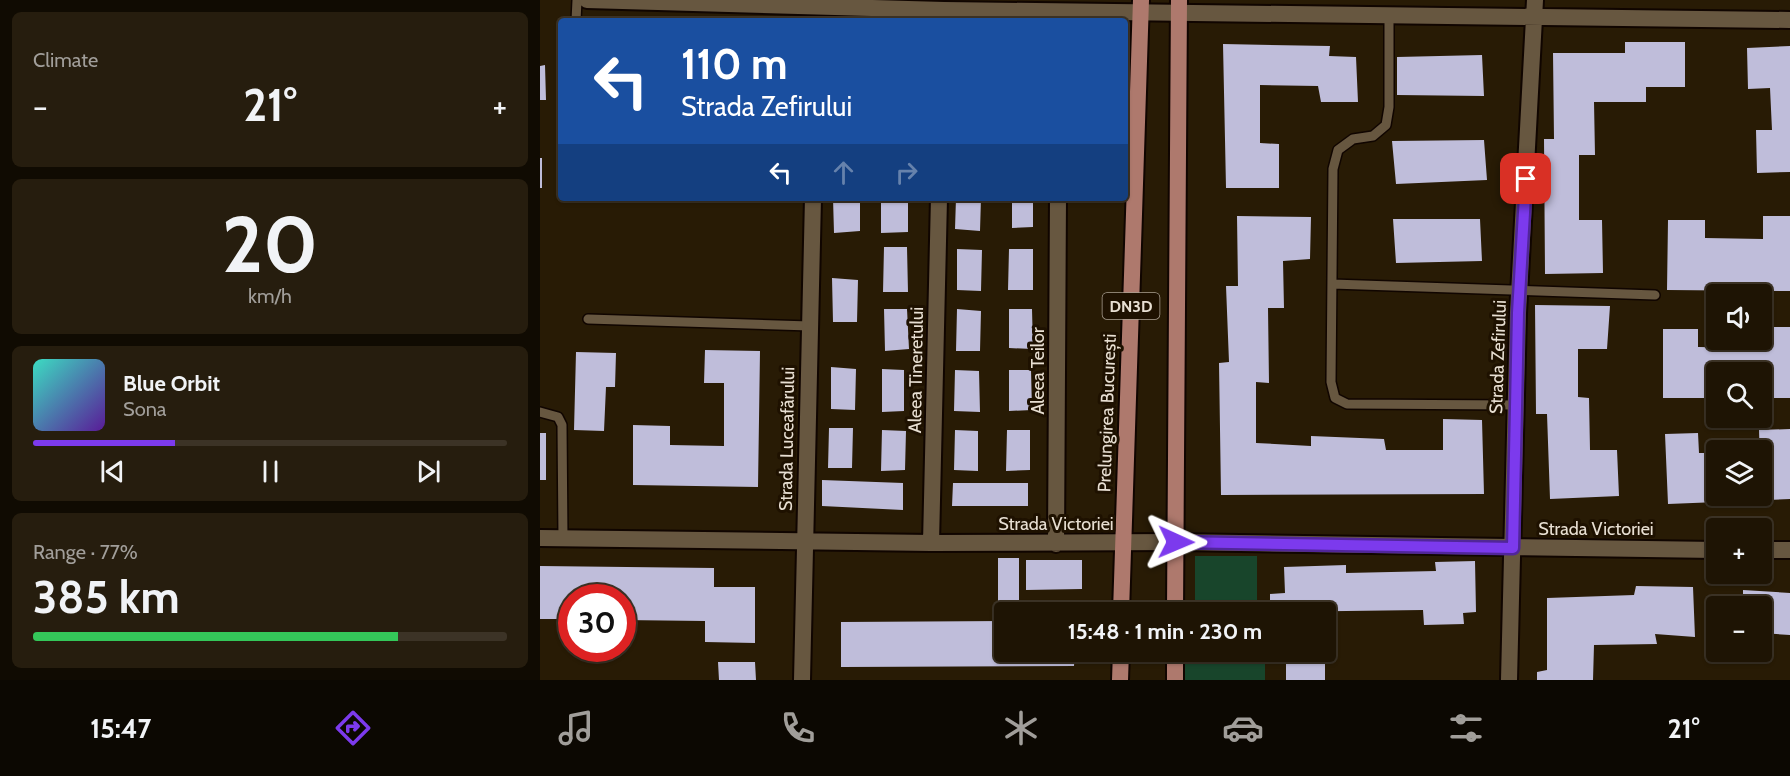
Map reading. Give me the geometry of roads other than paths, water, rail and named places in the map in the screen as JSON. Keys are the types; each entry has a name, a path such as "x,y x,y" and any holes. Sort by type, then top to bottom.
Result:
{"main road":[{"name":"Prelungirea București","path":"1121,602 1141,6"},
{"name":"DN3D","path":"1176,602 1179,6"},
{"path":"1120,680 1121,662"},
{"path":"1175,662 1175,680"}],"street":[{"path":"587,0 944,15 1060,16 1141,6 1179,6 1389,16 1790,20"},
{"name":"Strada Zefirului","path":"1509,680 1519,293 1535,0"},
{"name":"Strada Luceafărului","path":"802,680 813,201"},
{"name":"Aleea Tineretului","path":"931,543 939,201"},
{"name":"Aleea Teilor","path":"1056,544 1058,201"},
{"name":"Strada Victoriei","path":"540,538 1056,544 1176,542 1706,550"},
{"path":"1772,550 1790,550"}],"lane":[{"path":"576,18 577,0"},
{"path":"1389,16 1389,107 1386,124 1373,136 1353,139 1338,150 1334,169 1331,382 1335,398 1347,404 1516,405"},
{"path":"1332,284 1519,293 1655,296"},
{"path":"588,319 810,326"},
{"path":"540,412 558,417 562,425 563,538"}]}
